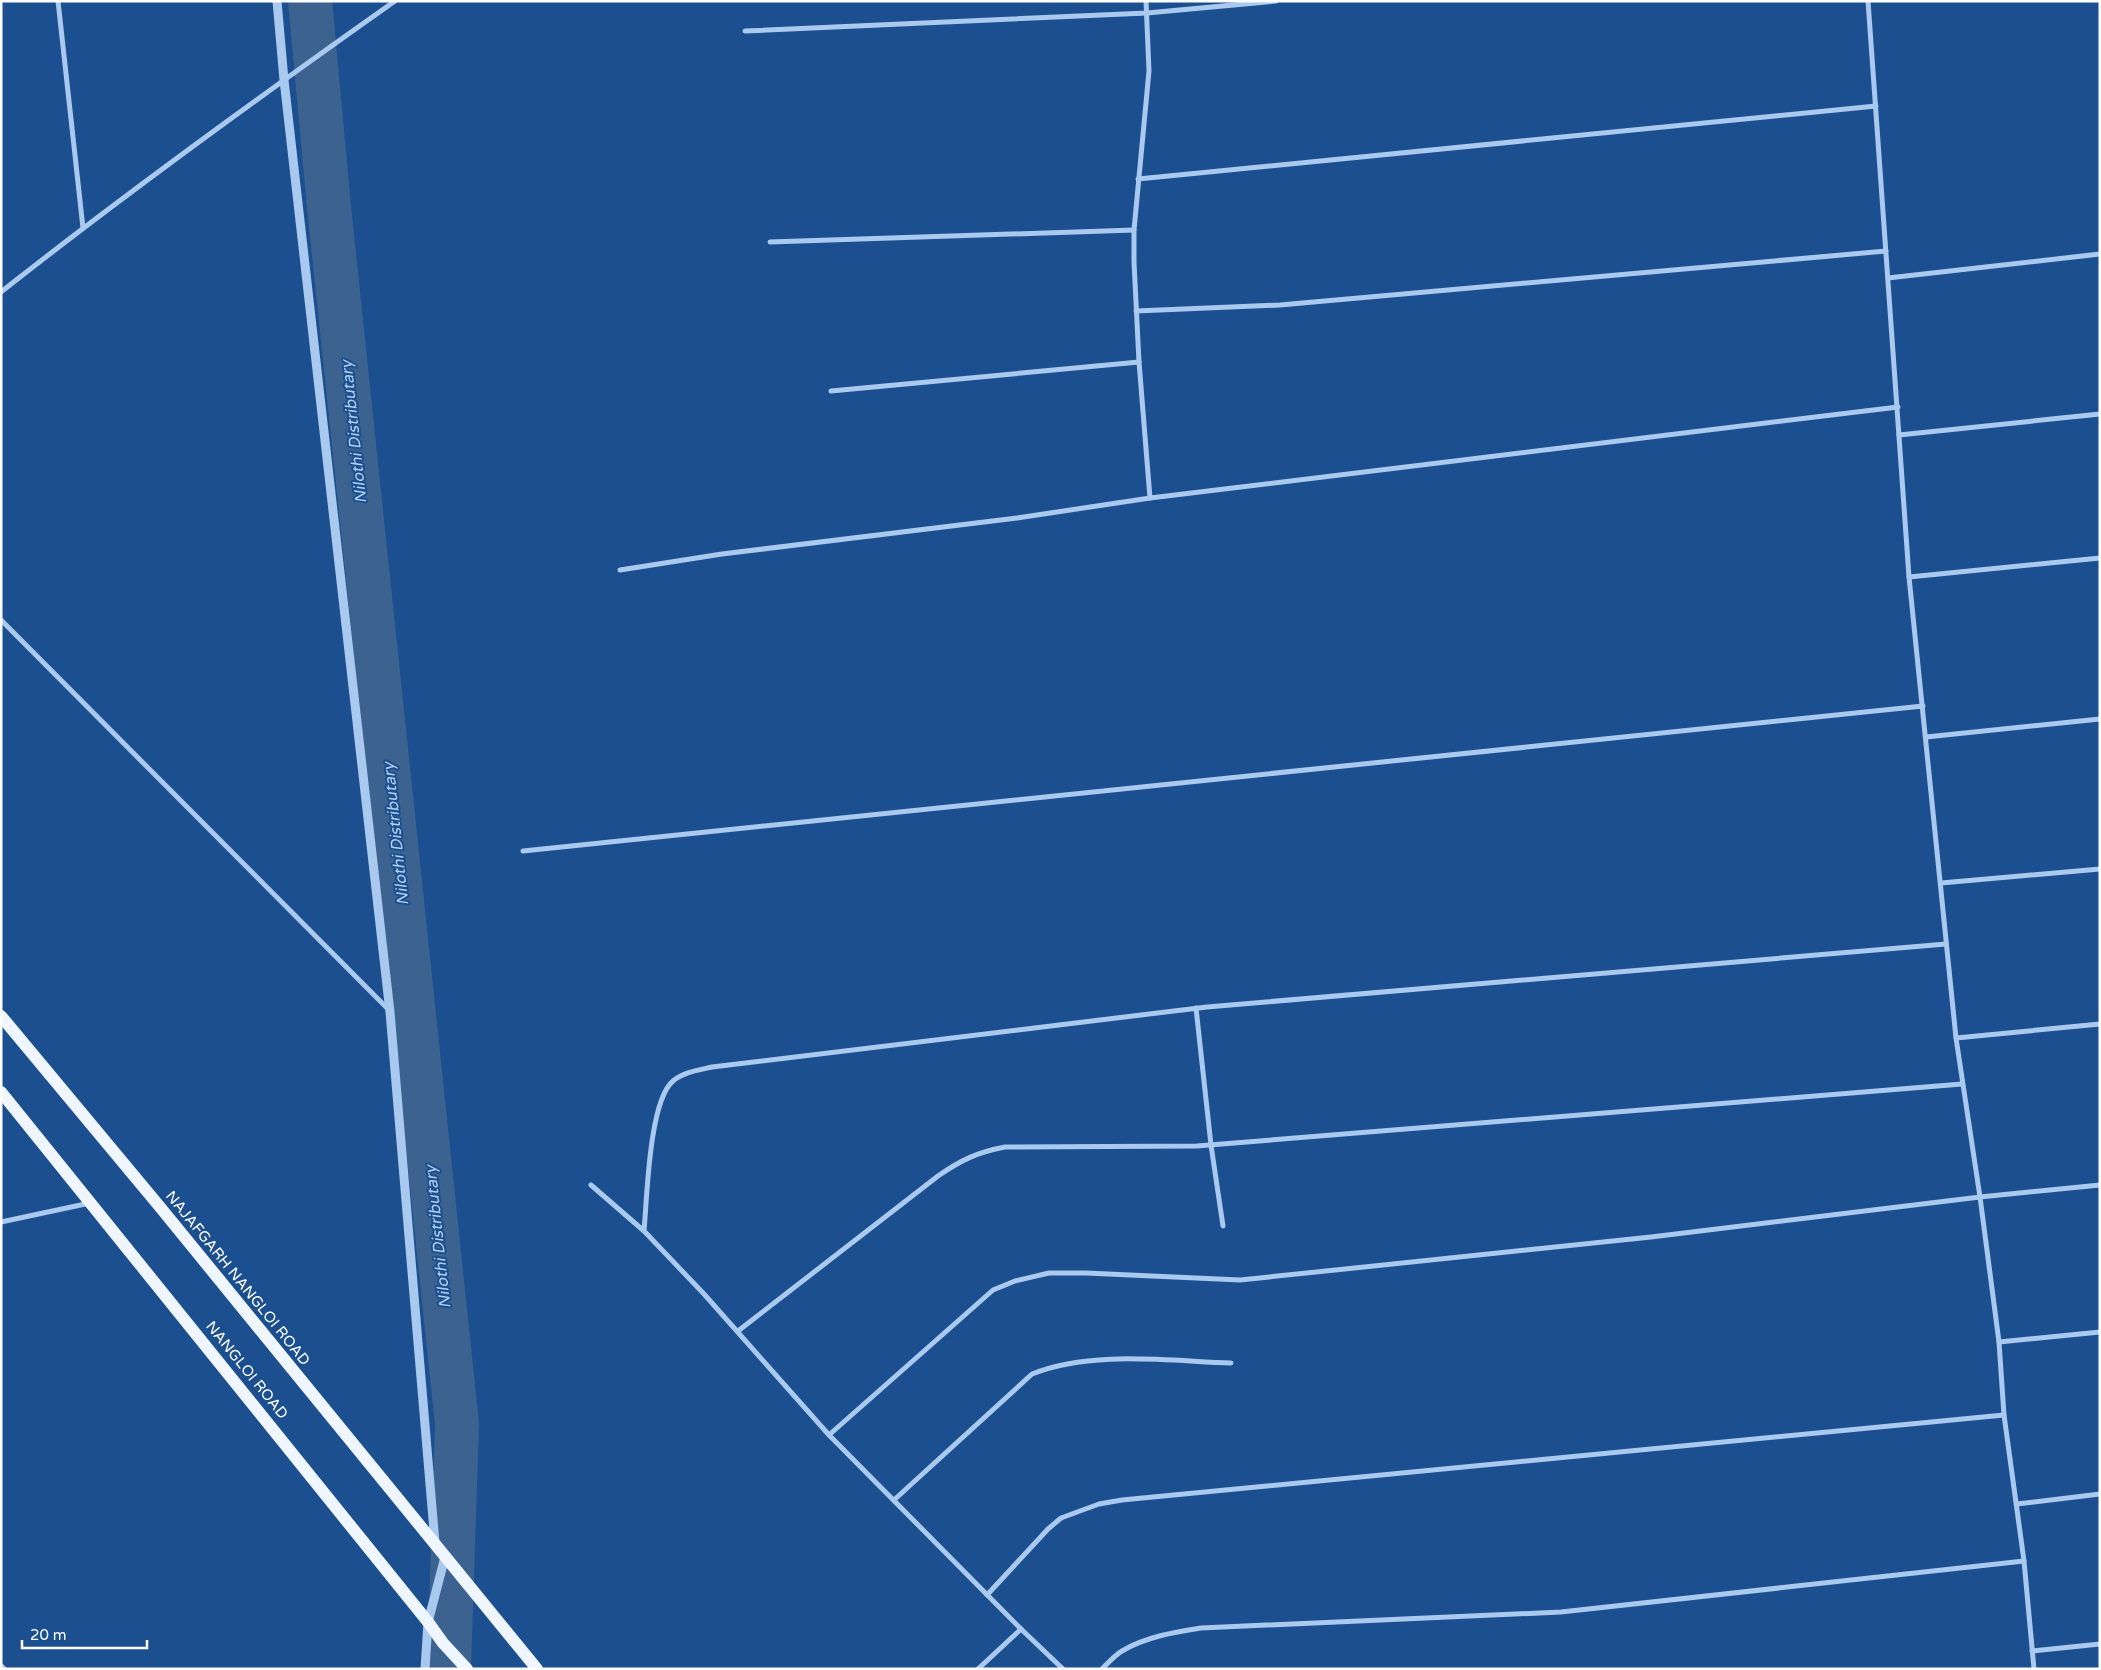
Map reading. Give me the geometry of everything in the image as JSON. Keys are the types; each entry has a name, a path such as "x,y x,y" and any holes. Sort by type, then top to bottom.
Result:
{"main road":[{"name":"NAJAFGARH NANGLOI ROAD","path":"1,1016 172,1222 447,1560"},
{"name":"NANGLOI ROAD","path":"1,1092 443,1643 467,1669"},
{"path":"447,1560 537,1669"}],"street":[{"path":"58,1 83,228"},
{"path":"277,1 390,1012 435,1546"},
{"path":"1,292 83,228 285,79 395,1"},
{"path":"1146,1 1149,71 1134,230 1139,362 1150,498"},
{"path":"745,31 1148,13 1276,1"},
{"path":"1868,1 1909,577 1956,1038 1999,1342 2004,1415 2024,1561 2034,1669"},
{"path":"1138,179 1876,106"},
{"path":"770,242 1134,230"},
{"path":"1136,311 1280,306 1886,251"},
{"path":"1888,278 2100,254"},
{"path":"832,391 1139,362"},
{"path":"620,570 722,554 1017,518 1150,498 1898,407"},
{"path":"1899,435 2100,414"},
{"path":"1909,577 2100,558"},
{"path":"1,620 390,1012"},
{"path":"523,851 1923,706"},
{"path":"1926,737 2100,719"},
{"path":"1940,883 2100,869"},
{"path":"644,1231 655,1116 663,1094 672,1082 690,1072 712,1066 1196,1008 1946,944"},
{"path":"1196,1008 1211,1145 1223,1226"},
{"path":"1956,1038 2100,1024"},
{"path":"738,1331 938,1176 959,1162 983,1151 1005,1147 1211,1145 1962,1084"},
{"path":"591,1185 644,1231 738,1331 829,1434 1021,1630 1063,1669"},
{"path":"829,1434 993,1290 1015,1281 1049,1273 1240,1280 1651,1237 1980,1197 2100,1185"},
{"path":"1,1222 91,1203"},
{"path":"1999,1342 2100,1332"},
{"path":"894,1500 1032,1374 1071,1364 1117,1360 1231,1363"},
{"path":"988,1595 1048,1529 1061,1518 1100,1504 1122,1500 2004,1415"},
{"path":"2017,1504 2100,1494"},
{"path":"425,1669 428,1622 447,1560"},
{"path":"1102,1669 1122,1651 1144,1641 1172,1633 1201,1628 1561,1612 2024,1561"},
{"path":"978,1669 1021,1630"},
{"path":"2032,1651 2100,1644"}],"lane":[{"path":"1,1665 5,1669"}],"waterway":[{"name":"Nilothi Distributary","path":"310,1 329,207 457,1424 449,1669"}]}
